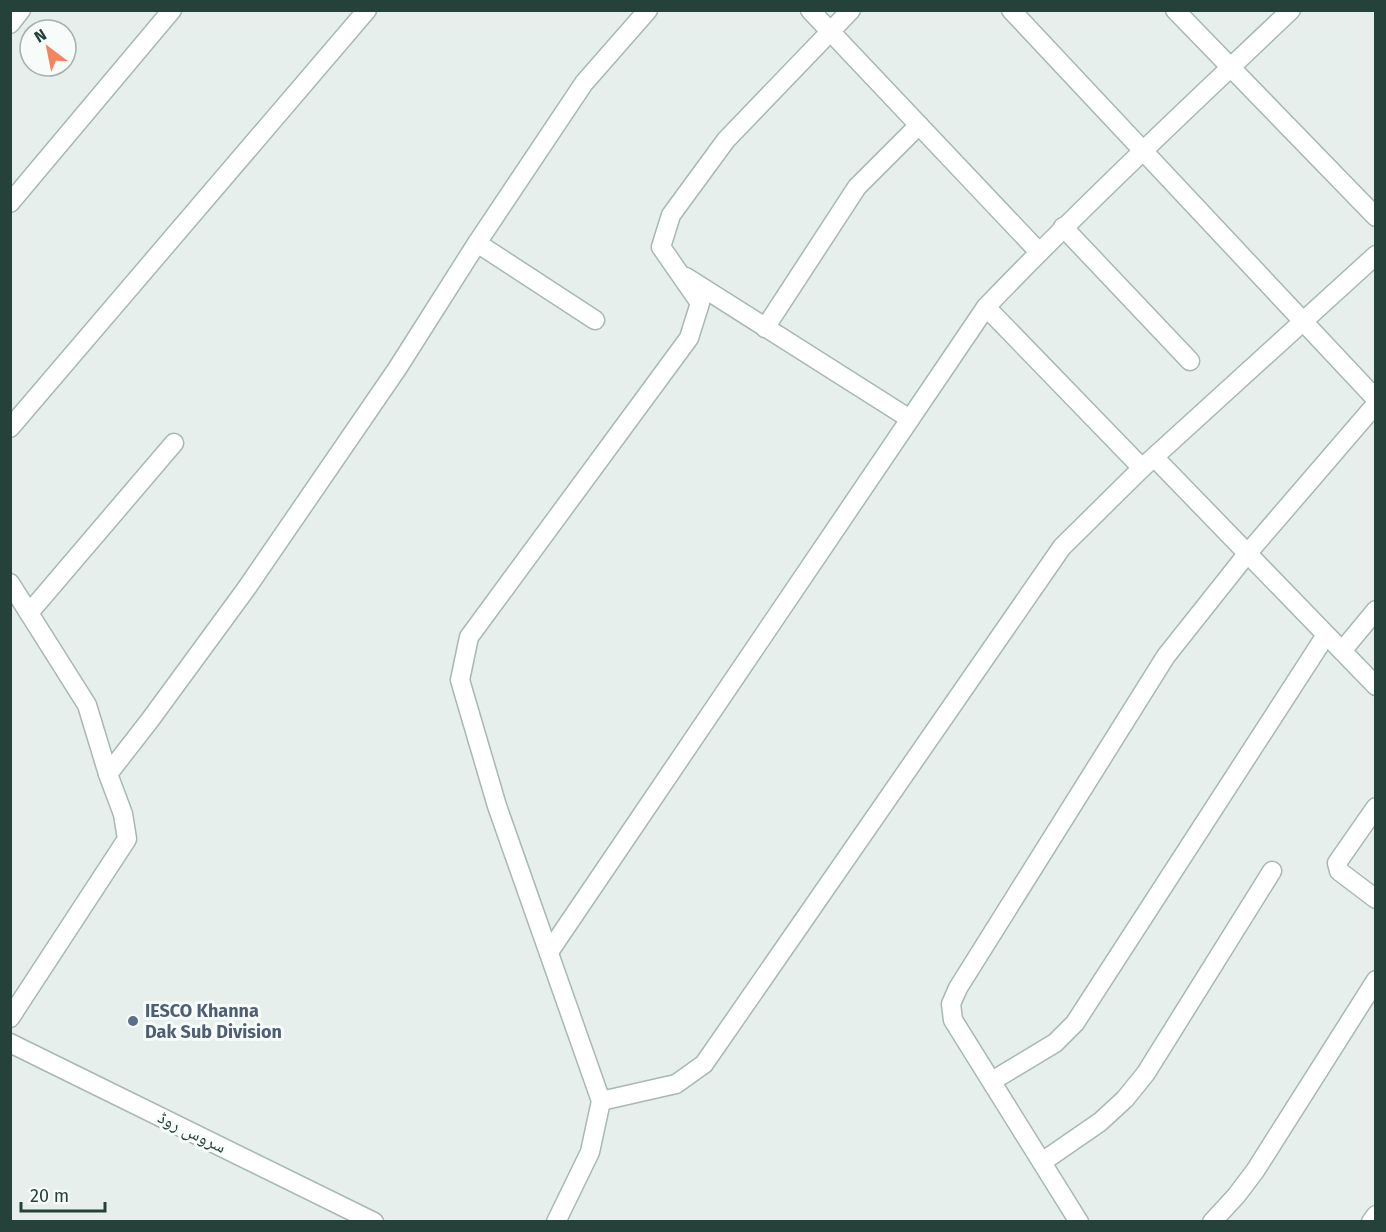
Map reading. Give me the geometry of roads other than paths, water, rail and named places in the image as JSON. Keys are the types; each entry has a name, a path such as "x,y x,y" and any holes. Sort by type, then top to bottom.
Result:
{"street":[{"path":"10,24 21,10"},
{"path":"10,203 172,10"},
{"path":"10,428 367,10"},
{"path":"108,774 246,589 397,369 477,243 584,83 648,10"},
{"path":"810,10 1039,252"},
{"path":"556,1221 590,1152 601,1101 497,806 460,680 469,637 688,338 700,303 661,247 671,215 726,140 851,10"},
{"path":"1011,10 1376,402 1247,554 1166,656 958,988 951,1004 953,1020 1079,1221"},
{"path":"1175,10 1376,217"},
{"path":"549,952 986,307 1142,151 1291,10"},
{"path":"765,328 857,187 919,125"},
{"path":"1063,228 1190,361"},
{"path":"477,243 595,320"},
{"path":"601,1101 676,1084 704,1064 1062,546 1376,255"},
{"path":"676,271 910,419"},
{"path":"986,307 1247,554 1376,686"},
{"path":"29,613 174,443"},
{"path":"10,583 87,705 123,814 127,839 10,1018"},
{"path":"1342,651 1376,610"},
{"path":"992,1081 1055,1043 1075,1023 1326,635"},
{"path":"1376,807 1337,863 1337,867 1339,871 1376,899"},
{"path":"1042,1162 1100,1122 1125,1099 1146,1073 1272,871"},
{"path":"1212,1221 1236,1196 1255,1171 1376,980"},
{"name":"سروس روڈ","path":"10,1043 374,1221"},
{"path":"1371,1221 1376,1215"}],"place":[{"name":"IESCO Khanna Dak Sub Division","path":"133,1021"}]}
